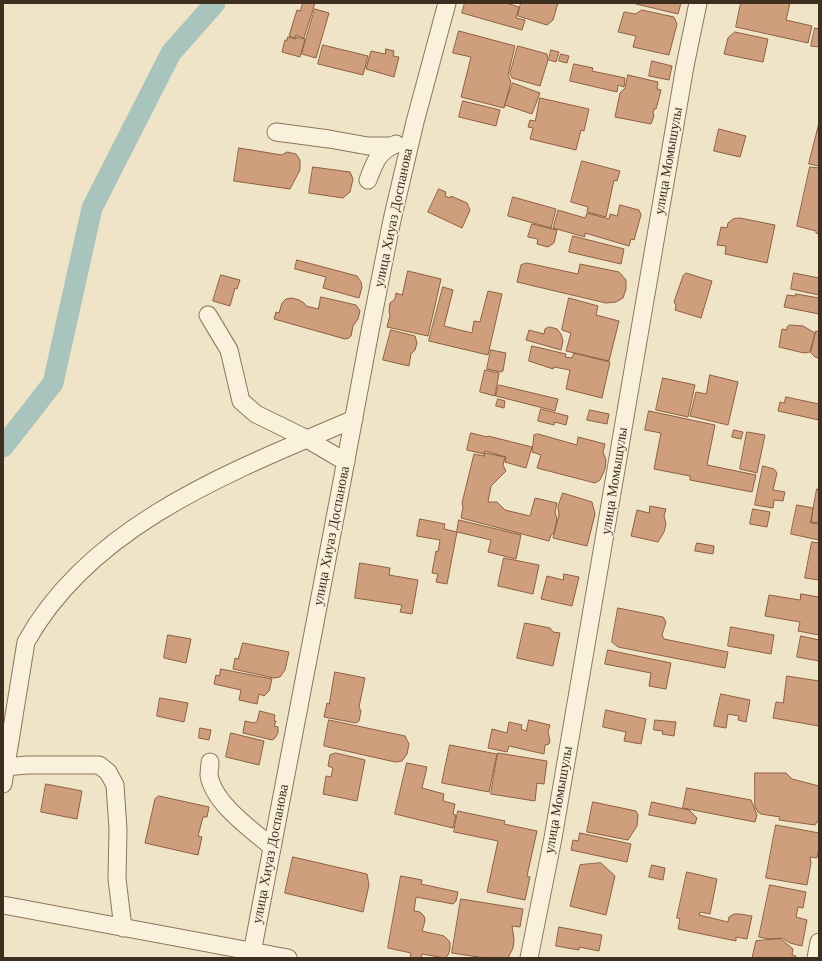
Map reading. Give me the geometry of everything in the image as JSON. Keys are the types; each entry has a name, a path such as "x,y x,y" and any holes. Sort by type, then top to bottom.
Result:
{"street":[{"name":"улица Хиуаз Доспанова","path":"252,955 388,242 415,122 447,3"},
{"name":"улица Момышулы","path":"529,958 553,838 680,97 698,3"},
{"path":"276,132 368,146 390,146 411,139"},
{"path":"368,180 375,160 390,146"},
{"path":"208,315 229,350 241,401 256,414 306,439 346,462"},
{"path":"3,784 26,642 38,621 72,581 112,544 158,511 259,459 354,419"},
{"path":"210,762 209,775 216,794 238,817 272,847"},
{"path":"5,767 27,765 99,765 108,772 115,785 118,829 117,879 123,928"},
{"path":"3,905 252,955 288,958"},
{"path":"816,958 819,942"}],"building":[{"path":"303,3 315,3 304,38 296,35 295,38 289,36 297,10 300,11"},
{"path":"465,3 506,3 519,7 516,18 525,20 522,30 462,13"},
{"path":"521,3 558,3 553,20 547,25 518,16"},
{"path":"636,3 681,3 678,14"},
{"path":"741,3 790,3 786,20 812,26 808,43 736,27"},
{"path":"315,9 329,13 316,58 302,54"},
{"path":"642,10 674,17 677,24 669,55 633,47 636,36 618,32 624,12 635,14"},
{"path":"815,28 819,29 819,47 811,46"},
{"path":"459,31 515,46 508,75 511,82 504,108 461,97 471,57 453,53"},
{"path":"735,32 768,39 763,62 724,54 728,38"},
{"path":"288,37 305,39 300,57 282,52 285,40 287,40"},
{"path":"323,45 368,56 363,75 318,64"},
{"path":"518,46 547,54 548,60 540,86 512,78 510,74"},
{"path":"386,49 394,51 393,56 399,57 394,77 366,69 371,51 385,54"},
{"path":"551,50 559,52 556,62 549,60"},
{"path":"561,54 569,56 567,63 559,61"},
{"path":"652,61 672,66 669,80 649,76"},
{"path":"574,64 593,68 592,71 625,78 624,87 618,85 617,92 570,81"},
{"path":"628,75 658,82 657,89 661,90 656,109 654,109 654,116 651,124 615,117 620,93 625,88"},
{"path":"513,83 540,93 532,114 505,105"},
{"path":"540,98 589,109 584,131 581,130 576,150 530,139 533,128 528,127 530,120 535,121"},
{"path":"463,101 500,110 496,126 459,117"},
{"path":"819,123 819,166 809,164"},
{"path":"719,129 746,136 740,157 714,151"},
{"path":"239,148 282,155 287,152 296,154 300,160 300,170 290,189 234,181"},
{"path":"582,161 620,171 617,181 614,180 606,217 587,212 588,207 571,202"},
{"path":"313,167 350,172 353,179 350,192 343,198 309,193"},
{"path":"810,167 819,168 819,234 816,233 816,231 797,226"},
{"path":"439,189 446,192 445,196 450,198 451,196 467,203 470,210 462,228 428,212"},
{"path":"513,197 556,209 551,228 508,216"},
{"path":"620,205 639,210 641,215 634,240 631,239 629,246 585,233 585,237 553,228 558,210 585,218 587,213 609,219 610,214 617,216"},
{"path":"740,218 775,225 767,263 725,254 726,246 717,245 721,227 727,228 728,223 733,219"},
{"path":"532,224 557,230 554,243 548,247 537,244 538,239 528,237"},
{"path":"573,236 624,249 621,264 569,252"},
{"path":"297,260 357,276 362,287 359,298 323,288 326,277 295,269"},
{"path":"527,263 578,274 580,264 619,272 626,280 626,289 623,298 616,302 606,303 517,282 521,265"},
{"path":"408,271 441,279 428,336 387,327 390,315 390,303 395,299 396,293 402,295"},
{"path":"686,273 712,281 701,318 675,310 676,305 674,302 683,276"},
{"path":"794,273 819,278 819,295 791,289"},
{"path":"221,275 240,280 237,289 235,288 230,306 213,301"},
{"path":"443,287 453,290 444,326 472,333 474,321 480,322 488,291 502,294 488,355 429,341"},
{"path":"796,294 819,298 819,314 784,307 787,295 795,296"},
{"path":"321,297 356,305 360,311 349,338 345,339 274,319 276,312 279,313 282,303 286,299 292,298 299,300 306,306 318,309"},
{"path":"569,298 598,306 596,315 619,321 609,361 566,351 571,333 562,330"},
{"path":"790,325 803,326 815,333 810,352 804,353 779,347 782,329 787,330 787,327"},
{"path":"550,327 557,329 561,334 563,341 561,350 526,340 529,330 544,334 545,329"},
{"path":"391,330 415,336 417,343 415,350 411,354 409,366 383,360"},
{"path":"816,331 819,332 819,358 815,357 811,353"},
{"path":"532,346 566,354 565,357 572,358 574,353 610,362 602,398 566,389 570,370 554,367 553,369 529,361"},
{"path":"491,350 506,353 503,371 501,372 487,369"},
{"path":"485,370 499,373 495,396 480,392"},
{"path":"710,375 738,382 728,425 690,416 696,392 706,394"},
{"path":"663,378 695,385 688,417 656,410"},
{"path":"499,385 558,399 555,411 496,396"},
{"path":"786,397 819,404 819,420 778,411 780,402 784,403"},
{"path":"498,399 505,401 504,408 496,406"},
{"path":"541,409 568,416 566,425 555,422 554,425 538,421"},
{"path":"590,410 609,414 607,424 587,420"},
{"path":"649,411 715,425 707,465 756,475 752,492 690,480 690,476 654,469 661,433 645,430"},
{"path":"734,430 743,432 741,439 732,437"},
{"path":"747,432 765,435 757,473 740,469"},
{"path":"471,433 532,447 526,468 505,462 506,457 485,451 484,454 467,450"},
{"path":"538,434 577,445 578,437 605,444 603,452 606,460 605,469 600,480 595,483 537,468 541,455 532,452 534,435"},
{"path":"485,453 505,457 503,465 506,471 491,486 488,502 497,502 505,510 530,516 535,498 557,503 555,512 557,519 554,533 551,535 549,541 461,518 463,507 462,503 474,454 484,456"},
{"path":"763,466 774,469 777,473 773,490 785,492 783,501 774,500 773,508 755,505"},
{"path":"817,489 819,489 819,523 811,522"},
{"path":"563,493 592,502 595,514 587,546 553,538 559,515 558,507"},
{"path":"797,505 813,508 811,523 819,524 819,540 791,534"},
{"path":"650,506 666,509 664,516 666,524 664,532 658,542 631,536 637,510 649,513"},
{"path":"753,509 770,512 767,527 750,524"},
{"path":"420,519 445,524 444,529 457,532 447,584 436,582 438,574 432,573 436,551 438,552 440,540 417,536"},
{"path":"459,520 521,535 516,559 488,552 491,540 457,532"},
{"path":"812,542 819,543 819,580 805,578"},
{"path":"697,543 714,546 713,554 695,551"},
{"path":"504,558 539,565 533,594 498,586"},
{"path":"360,563 390,568 389,575 418,580 412,614 400,612 402,605 355,598"},
{"path":"564,574 579,577 572,606 541,599 547,576 563,580"},
{"path":"801,594 819,597 819,635 798,631 800,622 765,616 769,595 800,600"},
{"path":"618,608 663,617 666,622 662,635 664,639 728,652 725,668 618,647 612,642"},
{"path":"525,623 550,628 553,632 560,633 553,666 517,658"},
{"path":"731,627 774,635 771,654 728,646"},
{"path":"168,635 191,639 186,663 164,658"},
{"path":"801,636 819,640 819,661 797,657"},
{"path":"243,643 289,652 285,670 280,677 274,678 233,669 235,658 238,659"},
{"path":"608,650 671,663 666,689 649,686 651,673 605,664"},
{"path":"221,669 272,679 269,691 264,696 259,694 257,704 239,700 241,690 214,684 216,675 219,676"},
{"path":"335,672 365,678 359,707 361,711 359,721 356,723 324,717 327,703 329,704"},
{"path":"787,676 819,681 819,726 773,718 776,702 783,703"},
{"path":"721,694 750,700 746,722 738,720 739,716 728,714 726,728 714,726"},
{"path":"160,698 188,703 184,722 157,716"},
{"path":"606,710 646,719 641,744 624,741 626,732 603,727"},
{"path":"260,711 275,715 274,721 276,721 274,726 278,727 278,733 272,740 243,733 245,721 254,723 257,721"},
{"path":"329,720 405,736 409,744 407,754 402,761 395,762 324,746"},
{"path":"529,720 550,725 548,732 550,741 549,744 545,745 544,754 509,746 507,752 488,748 492,729 507,733 509,722 522,725 521,729 526,731"},
{"path":"655,720 676,722 674,736 662,734 663,731 654,730"},
{"path":"200,728 211,730 209,740 199,738"},
{"path":"231,733 264,741 259,765 226,757"},
{"path":"450,745 497,754 489,792 442,783"},
{"path":"336,753 365,760 357,801 323,794 326,776 331,777 333,768 328,766 330,755"},
{"path":"498,753 547,761 544,784 537,783 535,801 491,794"},
{"path":"407,763 427,767 422,788 444,794 443,801 455,804 453,814 456,815 453,828 395,814"},
{"path":"755,773 786,773 792,779 819,786 819,819 815,825 779,820 780,817 761,814 758,812 755,807"},
{"path":"46,784 82,791 77,819 41,812"},
{"path":"687,788 751,800 757,815 755,822 683,808"},
{"path":"159,796 209,807 207,817 203,817 198,836 202,837 198,855 145,843 155,799"},
{"path":"593,802 636,811 638,815 637,826 628,840 587,832"},
{"path":"652,802 689,810 697,818 695,824 649,815"},
{"path":"458,811 505,821 504,824 537,831 527,876 530,877 525,900 487,892 498,841 454,832"},
{"path":"776,825 819,833 817,858 810,857 811,863 807,885 766,878"},
{"path":"580,833 631,844 627,862 571,850 573,840 578,841"},
{"path":"293,857 367,874 369,885 363,912 285,893"},
{"path":"601,863 615,876 606,915 570,906 580,865"},
{"path":"652,865 665,868 663,880 649,877"},
{"path":"687,872 717,879 710,914 700,912 699,915 728,922 729,917 734,914 752,916 747,939 736,937 736,941 678,929 680,919 677,918"},
{"path":"401,876 422,880 421,884 458,892 456,901 453,904 416,897 414,911 420,912 424,916 425,921 422,931 444,936 450,942 450,949 445,958 422,954 421,958 410,958 411,953 388,948"},
{"path":"770,885 806,892 803,908 798,907 796,917 807,920 802,946 790,943 782,938 768,939 759,937"},
{"path":"461,899 523,909 520,927 512,926 514,939 513,948 507,958 485,958 452,953"},
{"path":"559,927 602,935 599,951 579,947 579,950 556,946"},
{"path":"781,939 793,949 792,955 796,956 795,958 752,958 756,941"}],"waterway":[{"path":"3,447 53,383 92,208 171,53 215,3"}]}
